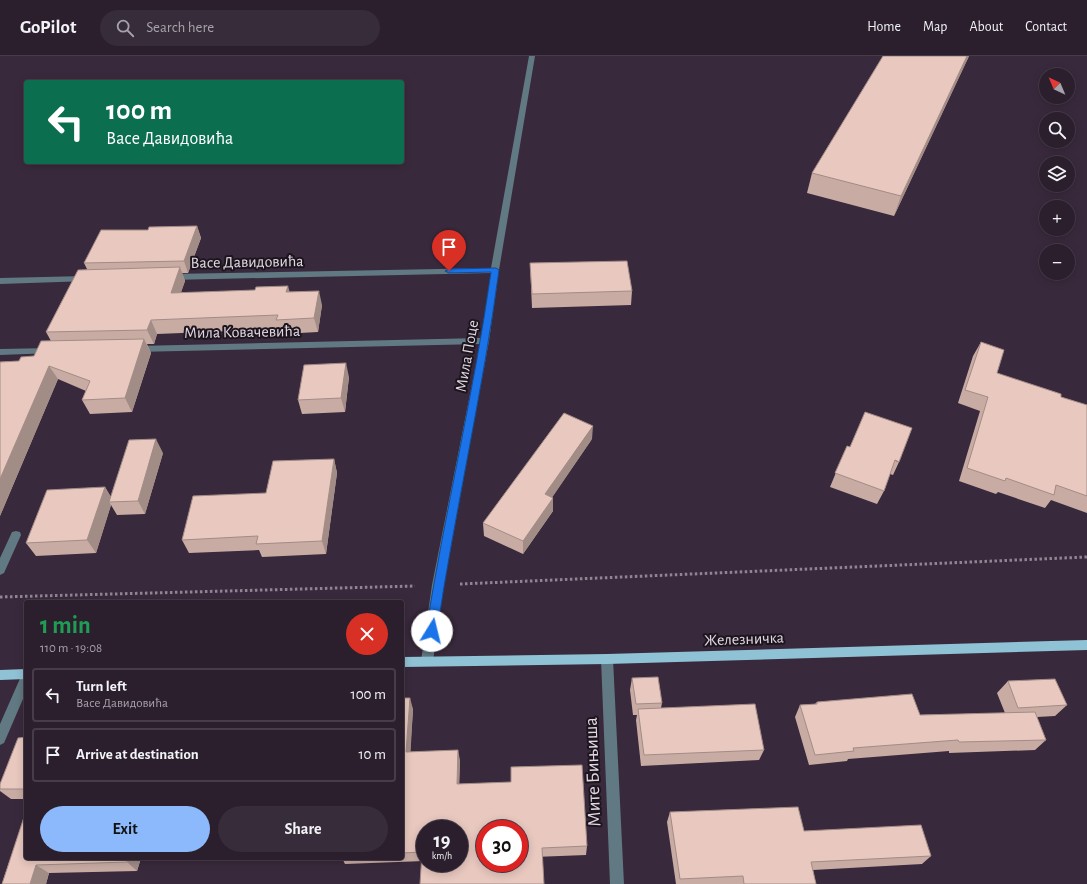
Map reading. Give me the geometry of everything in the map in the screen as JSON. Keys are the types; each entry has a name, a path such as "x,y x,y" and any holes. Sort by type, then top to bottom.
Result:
{"main road":[{"name":"Железничка","path":"404,662 607,659 1087,645"},
{"path":"0,675 24,674"}],"street":[{"name":"Мила Поце","path":"427,661 438,585 486,341 496,270 532,56"},
{"name":"Васе Давидовића","path":"160,278 496,270"},
{"path":"0,281 96,279"},
{"name":"Мила Ковачевића","path":"126,350 486,341"},
{"path":"0,352 55,351"},
{"path":"0,570 16,535"},
{"name":"Мите Бињиша","path":"607,659 617,884"},
{"path":"0,739 24,683"}],"path":[{"path":"0,597 438,585 1087,557"}],"building":[{"path":"883,56 967,56 901,196 812,173"},
{"path":"197,226 184,261 84,263 101,230 148,230 149,227"},
{"path":"627,261 632,291 532,294 530,263"},
{"path":"180,267 171,293 255,290 256,287 288,286 286,292 319,291 314,318 276,320 278,315 151,320 147,330 46,332 78,270"},
{"path":"144,339 125,398 82,400 90,381 49,366 0,479 0,362 19,361 21,357 34,356 41,341"},
{"path":"981,342 1004,350 997,373 1061,394 1061,397 1087,405 1087,496 1056,485 1054,495 1006,478 1005,481 967,468 988,397 965,390"},
{"path":"346,363 341,398 298,400 304,365"},
{"path":"865,412 912,428 899,462 895,460 884,491 835,473 847,446 850,447"},
{"path":"564,413 593,426 545,494 553,498 523,541 483,523"},
{"path":"156,439 138,501 109,502 129,440"},
{"path":"334,459 322,541 256,544 258,536 182,540 193,496 266,493 273,461"},
{"path":"105,487 87,540 26,543 47,490"},
{"path":"658,677 662,703 636,704 632,678"},
{"path":"1055,679 1067,705 1018,708 1008,681"},
{"path":"912,694 920,715 1035,712 1046,740 959,742 958,740 853,748 854,751 815,755 800,705 817,704 817,702"},
{"path":"404,698 410,698 406,752 458,750 457,784 511,782 511,767 582,765 587,846 542,848 544,884 420,884 421,872 468,872 468,820 416,820 416,852 404,853"},
{"path":"755,704 764,750 644,755 638,709"},
{"path":"24,737 24,789 0,789 0,784 18,738"},
{"path":"798,807 804,831 921,825 931,856 811,862 816,884 744,884 743,876 680,879 670,812"},
{"path":"24,817 24,860 128,860 127,862 36,865 30,884 2,884"}],"route":[{"path":"432,631 438,585 486,341 496,270 449,271"}]}
